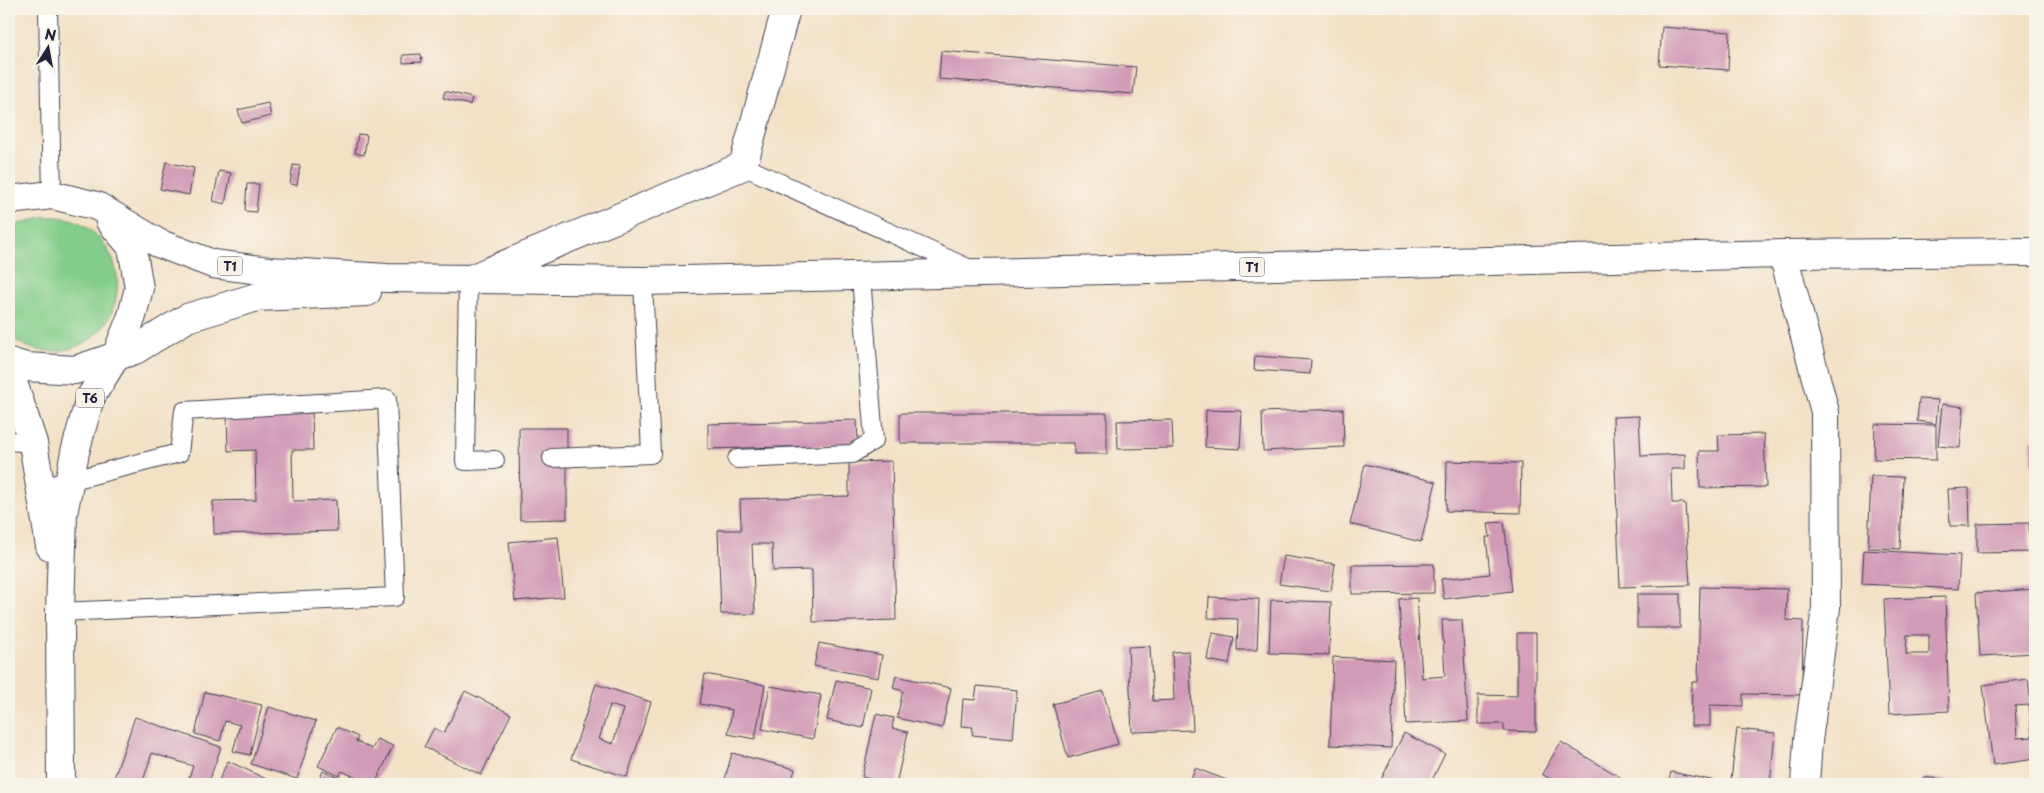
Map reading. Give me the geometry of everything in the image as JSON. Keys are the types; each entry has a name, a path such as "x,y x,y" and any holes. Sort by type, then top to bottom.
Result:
{"main road":[{"path":"468,280 743,166 786,9"},
{"name":"T1","path":"9,200 52,194 97,206 158,243 213,264 269,271 468,280 643,281 1783,254 2035,252"},
{"name":"T6","path":"61,784 60,612 63,514 90,398 116,356 132,316 138,288 132,247 97,206"},
{"path":"1783,254 1825,412 1826,608 1808,741 1805,784"},
{"name":"T1","path":"9,362 26,367 75,370 135,350 187,318 257,297 410,289 468,280"},
{"name":"T6","path":"9,379 14,385 21,442 41,488 60,612"}],"lane":[{"path":"48,9 52,194"},
{"path":"743,166 980,274"},
{"path":"737,459 852,454 874,440 861,277"},
{"path":"468,280 465,461 495,460"},
{"path":"552,458 651,454 643,281"},
{"path":"41,488 180,453 184,411 387,398 395,597 60,612"}],"green space":[{"path":"42,217 56,217 76,221 94,233 108,250 116,270 117,290 113,309 104,326 89,340 71,349 37,350 9,337 9,232 19,224"}],"building":[{"path":"1662,27 1730,32 1728,70 1659,65"},
{"path":"941,51 1136,67 1133,94 939,79"},
{"path":"421,54 422,62 403,63 403,55"},
{"path":"445,91 472,98 470,105 443,98"},
{"path":"268,103 271,116 242,123 238,110"},
{"path":"358,134 367,135 364,155 355,153"},
{"path":"166,162 194,168 189,195 160,189"},
{"path":"293,165 300,166 297,185 290,184"},
{"path":"219,171 231,173 225,204 213,201"},
{"path":"247,184 259,184 256,212 245,211"},
{"path":"1255,356 1311,360 1310,374 1254,370"},
{"path":"1919,399 1938,400 1936,424 1917,421"},
{"path":"1942,404 1964,407 1960,448 1938,446"},
{"path":"1343,409 1344,447 1263,451 1262,412"},
{"path":"1206,410 1242,411 1240,449 1205,447"},
{"path":"312,413 313,450 292,450 293,501 336,500 337,531 214,534 213,501 256,500 255,450 228,451 227,415"},
{"path":"900,413 1107,413 1107,454 1074,454 1074,443 900,443"},
{"path":"1639,416 1641,456 1685,454 1685,469 1671,469 1672,503 1685,503 1690,585 1620,587 1613,417"},
{"path":"857,420 858,445 708,449 708,424"},
{"path":"1172,420 1173,448 1118,449 1117,421"},
{"path":"1875,424 1936,425 1936,460 1874,459"},
{"path":"519,428 567,428 567,519 520,520"},
{"path":"1764,434 1766,487 1700,488 1699,451 1719,451 1718,435"},
{"path":"2031,439 2035,439 2035,511 2034,511"},
{"path":"892,461 896,620 813,622 812,570 773,571 772,544 752,544 755,614 721,614 718,530 741,530 740,499 849,496 849,462"},
{"path":"1447,461 1521,463 1520,513 1446,511"},
{"path":"1365,464 1436,482 1421,542 1350,524"},
{"path":"1871,476 1903,477 1900,549 1868,548"},
{"path":"1969,488 1970,526 1950,526 1948,489"},
{"path":"1504,522 1512,591 1444,599 1441,579 1490,574 1486,537 1490,537 1488,523"},
{"path":"2029,523 2030,552 1977,553 1977,524"},
{"path":"558,537 564,597 515,601 509,542"},
{"path":"1864,550 1960,555 1958,589 1862,584"},
{"path":"1284,556 1335,564 1331,591 1279,584"},
{"path":"1434,564 1434,593 1352,594 1352,565"},
{"path":"1700,587 1787,589 1786,620 1803,621 1802,695 1743,694 1743,706 1710,705 1710,726 1691,726 1692,682 1698,682"},
{"path":"2035,589 2035,653 1980,656 1976,593"},
{"path":"1637,594 1680,594 1680,628 1637,628"},
{"path":"1209,597 1259,599 1257,650 1237,650 1238,619 1208,618"},
{"path":"1945,597 1949,711 1889,714 1884,599","holes":["1907,635 1929,635 1929,654 1906,654"]},
{"path":"1417,598 1422,678 1445,676 1442,620 1462,620 1468,721 1406,724 1399,599"},
{"path":"1271,600 1331,602 1329,655 1269,653"},
{"path":"1212,633 1234,637 1229,664 1207,660"},
{"path":"1517,633 1536,633 1536,732 1504,731 1504,724 1478,724 1478,695 1517,696"},
{"path":"819,643 882,655 878,678 814,666"},
{"path":"1150,646 1153,701 1174,700 1172,652 1189,651 1193,730 1132,732 1128,647"},
{"path":"1333,657 1394,660 1391,748 1330,745"},
{"path":"705,674 765,685 755,739 728,734 732,710 700,704"},
{"path":"896,676 951,688 942,728 897,718 903,691 893,688"},
{"path":"2028,679 2035,733 2035,759 1993,765 1983,685","holes":["2029,705 2032,737 2017,738 2015,706"]},
{"path":"836,680 871,688 863,728 827,720"},
{"path":"596,684 651,702 627,777 571,759","holes":["610,705 623,709 613,744 599,739"]},
{"path":"770,686 821,695 813,739 762,729"},
{"path":"977,686 1017,690 1013,739 972,735 973,727 961,726 963,699 975,700"},
{"path":"465,691 511,714 481,775 424,747 434,728 444,733"},
{"path":"1103,691 1118,744 1068,758 1053,704"},
{"path":"205,692 262,705 250,755 233,751 240,725 225,721 220,741 195,734"},
{"path":"269,707 316,721 297,779 251,764"},
{"path":"876,714 894,718 892,728 908,732 896,784 862,777"},
{"path":"135,717 221,747 208,784 187,784 193,766 152,753 143,781 153,784 112,784"},
{"path":"337,727 358,737 356,741 372,749 377,739 393,746 375,784 370,784 342,771 339,776 318,766"},
{"path":"1737,729 1775,733 1770,784 1748,784 1748,782 1731,780"},
{"path":"1404,733 1445,754 1430,784 1379,784"},
{"path":"1561,742 1620,777 1616,784 1558,784 1542,774"},
{"path":"732,753 795,769 791,784 737,784 737,782 725,779"},
{"path":"228,761 277,784 217,784"},
{"path":"1195,768 1237,784 1189,784"},
{"path":"323,771 352,784 317,784"},
{"path":"1671,772 1726,783 1726,784 1668,784"},
{"path":"1923,777 1971,783 1971,784 1922,784"}]}
